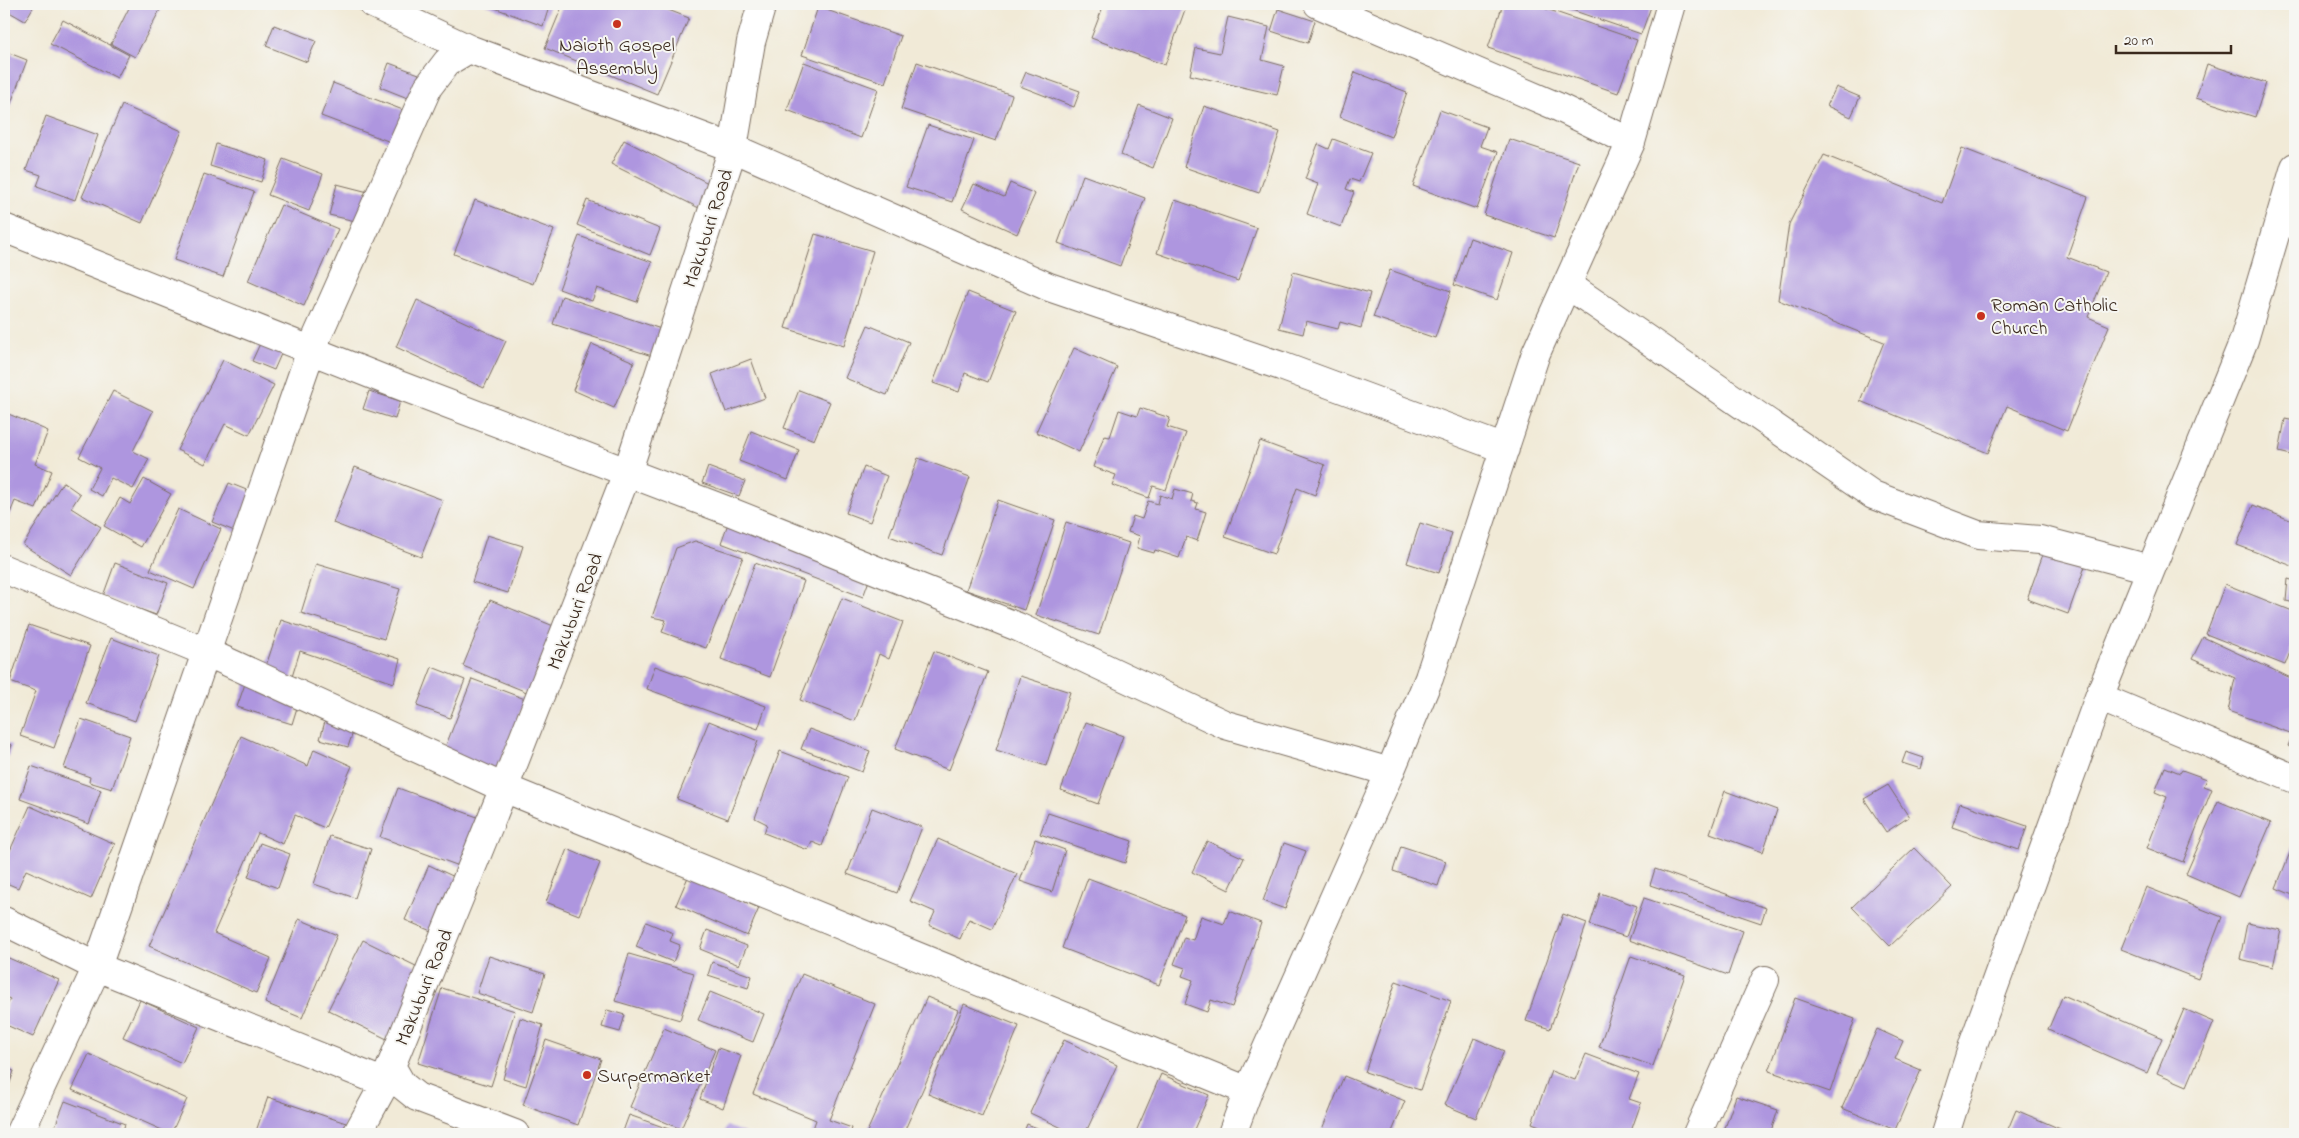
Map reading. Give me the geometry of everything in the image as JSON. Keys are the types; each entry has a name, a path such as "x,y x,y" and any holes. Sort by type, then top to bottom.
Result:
{"street":[{"path":"374,4 469,49 733,148 1049,286 1281,366 1504,449"},
{"name":"Makuburi Road","path":"515,1134 417,1097 388,1074 504,788 627,473 733,148 751,42 762,4"},
{"path":"1318,4 1556,106 1631,142"},
{"path":"1232,1134 1248,1091 1390,772 1429,678 1536,353 1631,142 1671,4"},
{"path":"19,1134 97,967 311,350 428,88 446,62 469,49"},
{"path":"1945,1134 1974,1042 2099,697 2244,340 2295,167"},
{"path":"4,228 1018,627 1226,725 1390,772"},
{"path":"1568,285 1873,495 1978,535 2040,540 2150,569"},
{"path":"4,569 206,652 504,788 1248,1091"},
{"path":"2099,697 2295,779"},
{"path":"4,921 97,967 388,1074 357,1134"},
{"path":"1697,1134 1765,980"}],"building":[{"path":"4,4 35,4 25,21 4,9"},
{"path":"131,4 163,4 135,57 111,44"},
{"path":"484,4 550,4 543,26"},
{"path":"563,4 653,4 689,18 657,94 545,48"},
{"path":"1104,4 1187,4 1165,65 1091,38"},
{"path":"1503,4 1532,4 1637,40 1618,93 1488,48"},
{"path":"1568,4 1652,4 1641,34 1566,8"},
{"path":"818,7 901,36 885,83 802,55"},
{"path":"1278,9 1315,21 1308,43 1271,31"},
{"path":"1228,17 1269,27 1262,60 1284,66 1277,95 1190,75 1196,48 1220,53"},
{"path":"63,20 129,55 117,78 50,44"},
{"path":"274,25 316,41 307,62 266,46"},
{"path":"4,51 27,60 4,122"},
{"path":"804,62 878,89 861,138 787,110"},
{"path":"917,62 1012,95 996,141 901,109"},
{"path":"389,63 419,74 410,99 380,87"},
{"path":"2207,64 2266,83 2255,117 2196,98"},
{"path":"1026,72 1080,91 1074,107 1020,86"},
{"path":"1355,72 1407,92 1391,137 1340,117"},
{"path":"333,83 408,112 396,144 321,116"},
{"path":"1836,87 1860,97 1851,117 1827,106"},
{"path":"122,105 182,131 142,223 82,197"},
{"path":"1139,105 1172,118 1153,168 1121,155"},
{"path":"1204,106 1280,132 1259,193 1184,167"},
{"path":"1440,110 1487,127 1480,146 1498,152 1477,209 1413,186"},
{"path":"46,116 98,135 75,200 37,186 41,175 26,170"},
{"path":"928,125 974,140 952,202 906,187"},
{"path":"1333,139 1371,153 1359,182 1350,179 1346,189 1354,192 1341,227 1307,214 1318,184 1305,179 1318,144 1329,149"},
{"path":"1509,139 1579,162 1554,238 1484,215"},
{"path":"624,140 710,184 699,208 611,164"},
{"path":"216,144 268,160 261,182 210,166"},
{"path":"1962,148 2088,197 2067,257 2106,272 2088,317 2109,326 2067,431 2007,406 1988,453 1860,401 1884,342 1778,300 1789,224 1824,155 1942,203"},
{"path":"283,159 323,174 309,211 268,195"},
{"path":"204,174 254,192 223,277 174,260"},
{"path":"1083,175 1145,198 1120,266 1058,243"},
{"path":"1010,183 1035,194 1017,234 962,209 974,184 1004,197"},
{"path":"337,184 372,193 364,223 329,215"},
{"path":"475,200 554,230 533,284 454,254"},
{"path":"587,200 660,229 650,255 577,225"},
{"path":"1175,200 1257,228 1238,281 1157,253"},
{"path":"281,205 338,229 304,306 248,281"},
{"path":"815,234 873,251 844,346 785,328"},
{"path":"579,236 652,262 637,302 597,288 592,301 559,289"},
{"path":"1470,238 1513,253 1497,300 1454,285"},
{"path":"1390,270 1451,291 1435,338 1373,317"},
{"path":"1293,272 1370,293 1361,328 1340,322 1338,329 1306,321 1303,334 1279,328"},
{"path":"968,292 1016,311 988,382 965,373 959,392 933,383"},
{"path":"562,296 661,329 652,356 553,324"},
{"path":"417,300 506,341 484,388 396,347"},
{"path":"868,325 909,342 887,395 845,378"},
{"path":"264,335 285,345 274,370 252,361"},
{"path":"592,344 634,362 614,408 573,390"},
{"path":"1074,348 1117,367 1079,452 1036,432"},
{"path":"751,359 765,398 726,412 712,374"},
{"path":"223,360 274,385 249,435 225,424 205,464 177,450"},
{"path":"799,390 830,402 814,440 784,428"},
{"path":"113,391 153,411 133,451 149,459 133,489 111,478 102,496 89,489 100,468 79,457"},
{"path":"369,391 400,401 395,419 363,409"},
{"path":"1140,408 1170,418 1167,427 1186,433 1166,490 1153,486 1149,498 1112,485 1116,475 1093,467 1104,436 1110,437 1119,410 1137,416"},
{"path":"4,412 48,431 35,464 52,471 36,509 15,501 4,528"},
{"path":"2285,419 2295,421 2295,456 2279,452"},
{"path":"751,431 799,450 788,480 739,461"},
{"path":"1260,441 1325,465 1315,495 1297,488 1274,554 1225,537"},
{"path":"918,458 970,477 942,555 889,536"},
{"path":"355,467 443,500 421,557 333,523"},
{"path":"708,467 745,481 739,496 702,483"},
{"path":"864,467 887,476 870,522 846,513"},
{"path":"144,479 171,494 141,547 104,526 120,498 130,504"},
{"path":"63,482 80,494 71,508 101,527 71,575 23,545"},
{"path":"229,483 259,495 242,534 212,522"},
{"path":"1175,489 1193,494 1191,501 1198,503 1196,509 1206,512 1197,541 1186,537 1179,558 1155,550 1154,553 1137,548 1140,536 1128,532 1133,516 1142,519 1148,501 1158,504 1160,495 1172,499"},
{"path":"998,500 1055,520 1024,610 966,590"},
{"path":"2253,505 2295,522 2295,567 2237,545"},
{"path":"178,509 221,529 194,589 150,570"},
{"path":"730,518 872,572 863,597 721,543"},
{"path":"1066,522 1129,543 1099,635 1036,615"},
{"path":"1420,523 1452,533 1439,573 1407,563"},
{"path":"487,535 523,546 508,593 472,582"},
{"path":"695,541 743,557 706,648 662,632 666,620 652,617 676,548"},
{"path":"2046,546 2087,561 2068,614 2027,599"},
{"path":"115,563 168,583 156,615 103,596"},
{"path":"755,563 804,581 770,677 721,659"},
{"path":"316,564 400,589 384,639 301,613"},
{"path":"2288,579 2295,581 2295,603 2286,601"},
{"path":"2225,584 2295,612 2295,639 2285,665 2206,634"},
{"path":"842,598 903,622 889,659 879,654 855,721 800,700"},
{"path":"490,600 556,627 529,693 463,666"},
{"path":"281,620 400,659 394,683 300,651 291,680 264,672"},
{"path":"29,625 90,646 54,748 20,736 36,691 10,682"},
{"path":"2203,637 2295,680 2295,750 2288,746 2293,734 2228,711 2235,678 2192,659"},
{"path":"111,638 159,656 135,721 86,703"},
{"path":"934,651 988,672 949,770 895,749"},
{"path":"655,666 766,706 758,729 647,689"},
{"path":"432,667 465,680 450,718 417,706"},
{"path":"1020,676 1070,692 1046,766 996,750"},
{"path":"472,679 525,699 496,774 443,753"},
{"path":"246,681 300,698 292,724 237,707"},
{"path":"326,718 355,726 348,747 320,739"},
{"path":"81,719 130,736 112,789 89,782 90,777 64,768"},
{"path":"709,721 758,741 728,819 677,799"},
{"path":"1086,722 1123,736 1098,804 1061,790"},
{"path":"809,729 870,751 862,772 801,749"},
{"path":"241,736 308,766 314,749 352,766 325,828 295,815 283,844 258,833 214,933 271,958 256,993 149,946"},
{"path":"4,742 12,745 4,767"},
{"path":"780,751 848,777 822,846 812,842 808,850 764,833 767,824 755,818"},
{"path":"1906,752 1924,758 1921,769 1902,763"},
{"path":"31,766 101,790 89,824 20,799"},
{"path":"2165,767 2180,773 2182,770 2207,779 2204,786 2212,789 2183,862 2147,848 2167,797 2155,792"},
{"path":"1888,785 1909,817 1886,832 1864,799"},
{"path":"398,788 480,818 462,867 380,837"},
{"path":"1725,791 1777,810 1763,852 1710,833"},
{"path":"2218,801 2271,823 2239,897 2186,874"},
{"path":"1960,803 2027,826 2019,850 1952,827"},
{"path":"30,806 115,844 91,899 26,870 18,888 4,882 4,864"},
{"path":"872,808 922,827 897,893 847,874"},
{"path":"1048,813 1132,841 1125,863 1040,834"},
{"path":"330,836 371,849 355,898 314,884"},
{"path":"938,839 1017,874 992,929 969,919 960,939 929,925 935,912 910,901"},
{"path":"1035,839 1065,850 1052,892 1020,881"},
{"path":"2295,840 2295,896 2276,888"},
{"path":"1207,841 1244,858 1229,890 1192,872"},
{"path":"260,843 290,854 278,888 248,877"},
{"path":"1284,843 1306,851 1285,909 1263,901"},
{"path":"1401,846 1446,861 1438,886 1393,871"},
{"path":"1914,848 1952,887 1890,946 1852,907"},
{"path":"567,849 600,863 579,915 546,902"},
{"path":"429,865 461,880 438,934 405,920"},
{"path":"1655,869 1766,908 1761,923 1650,885"},
{"path":"688,877 759,908 747,936 676,905"},
{"path":"1088,878 1185,915 1159,985 1062,948"},
{"path":"2146,887 2222,917 2198,979 2121,949"},
{"path":"1600,893 1637,906 1626,937 1590,925"},
{"path":"1644,898 1743,931 1728,975 1629,940"},
{"path":"1229,911 1261,923 1232,1007 1211,1000 1207,1012 1185,1004 1193,980 1182,976 1185,968 1174,964 1184,937 1193,940 1201,916 1224,924"},
{"path":"1563,914 1587,923 1550,1029 1526,1021"},
{"path":"299,919 337,935 302,1018 265,1003"},
{"path":"646,922 673,933 670,941 680,945 673,962 636,947"},
{"path":"2247,923 2281,930 2273,967 2240,959"},
{"path":"707,930 747,946 739,965 700,949"},
{"path":"363,940 426,971 391,1041 328,1010"},
{"path":"629,954 694,973 680,1020 615,1001"},
{"path":"4,956 59,980 33,1037 4,1024 4,1012 10,999 4,996"},
{"path":"489,956 545,974 533,1012 477,993"},
{"path":"1631,956 1685,975 1653,1066 1599,1047"},
{"path":"712,962 752,976 748,988 708,975"},
{"path":"802,974 875,1004 829,1120 852,1128 850,1134 811,1134 816,1120 753,1094"},
{"path":"1396,981 1451,1001 1420,1090 1365,1072"},
{"path":"442,988 515,1011 491,1086 418,1063"},
{"path":"710,992 764,1014 753,1042 698,1020"},
{"path":"2063,995 2162,1038 2147,1073 2048,1030"},
{"path":"927,997 958,1010 903,1134 866,1134"},
{"path":"1795,998 1855,1019 1830,1092 1769,1071"},
{"path":"140,1000 199,1027 182,1063 123,1037"},
{"path":"964,1004 1019,1026 982,1116 928,1094"},
{"path":"2184,1009 2214,1022 2187,1086 2157,1073"},
{"path":"607,1010 625,1015 620,1032 602,1027"},
{"path":"520,1018 543,1025 526,1086 503,1079"},
{"path":"664,1028 715,1050 681,1129 630,1107"},
{"path":"1877,1029 1903,1041 1895,1059 1921,1070 1895,1130 1842,1108"},
{"path":"1474,1038 1504,1051 1476,1118 1445,1105"},
{"path":"546,1040 601,1059 578,1125 523,1105"},
{"path":"1064,1040 1117,1065 1085,1134 1075,1134 1030,1113"},
{"path":"718,1048 741,1056 723,1108 700,1099"},
{"path":"89,1054 187,1099 171,1134 72,1090"},
{"path":"1586,1054 1639,1074 1629,1099 1641,1103 1630,1134 1560,1134 1532,1123 1551,1071 1575,1080"},
{"path":"4,1067 14,1071 4,1100"},
{"path":"1161,1074 1209,1095 1192,1134 1135,1134"},
{"path":"1344,1076 1405,1101 1391,1134 1320,1134"},
{"path":"1736,1096 1778,1110 1770,1134 1723,1134"},
{"path":"268,1097 346,1123 342,1134 255,1134"},
{"path":"65,1101 125,1124 122,1134 52,1134"},
{"path":"2016,1110 2072,1134 2006,1134"},
{"path":"629,1115 683,1134 622,1134"},
{"path":"1027,1124 1052,1134 1023,1134"},
{"path":"727,1126 747,1134 723,1134"}],"place":[{"name":"Naioth Gospel Assembly","path":"617,24"},
{"name":"Roman Catholic Church","path":"1981,316"},
{"name":"Surpermarket","path":"587,1075"}]}
